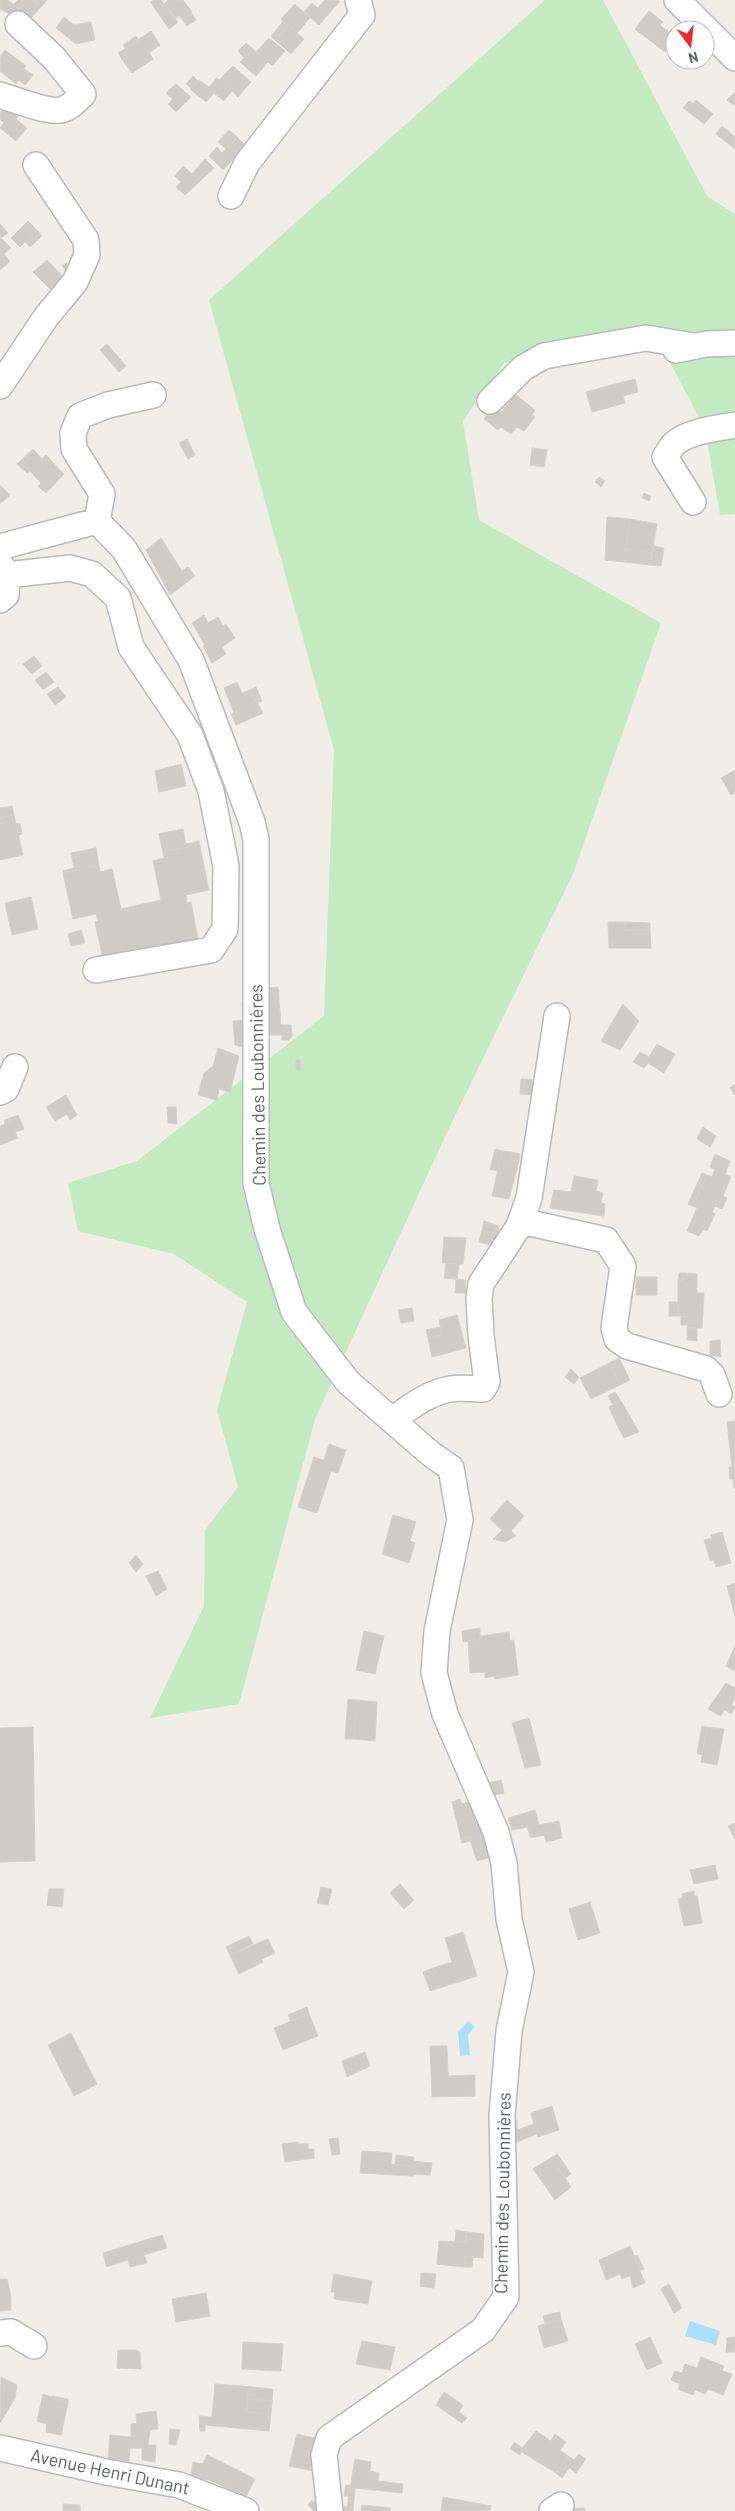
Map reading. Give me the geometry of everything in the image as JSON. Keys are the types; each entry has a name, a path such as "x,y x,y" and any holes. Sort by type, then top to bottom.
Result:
{"street":[{"path":"231,196 247,163 362,15 358,0"},
{"path":"677,0 735,58"},
{"path":"0,95 20,102 59,111 72,106 83,94 54,58 18,24"},
{"path":"0,386 46,317 75,282 87,255 86,240 36,165"},
{"path":"490,402 523,368 544,356 646,338 692,346"},
{"path":"653,354 692,346 735,343"},
{"path":"0,547 97,521 102,494 74,449 72,433 80,416 108,405 153,395"},
{"path":"693,502 665,456 674,444 686,438 716,428 735,425"},
{"name":"Chemin des Loubonnières","path":"97,521 124,549 191,660 252,822 256,840 256,1183 267,1229 294,1312 348,1382 451,1468 460,1520 437,1631 434,1673 445,1714 496,1832 504,1863 509,1919 521,1972 509,2031 502,2116 506,2297 483,2330 329,2438 324,2455 326,2489 330,2511"},
{"path":"0,600 6,595 4,570 70,568 92,574 118,598 131,647 190,735 211,791 226,866 225,929 211,950 96,970"},
{"path":"392,1420 416,1403 440,1392 451,1389 483,1388 487,1382 480,1307 481,1284 521,1221 529,1198 557,1016"},
{"path":"0,1092 6,1089 15,1067"},
{"path":"521,1221 606,1240 623,1266 614,1328 616,1339 627,1346 706,1369 712,1376 720,1394"},
{"path":"0,2333 12,2332 34,2346"},
{"name":"Avenue Henri Dunant","path":"0,2448 106,2472 179,2485 246,2511"}],"green space":[{"path":"545,0 603,0 707,196 735,214 735,514 720,515 705,429 653,330 504,363 463,421 479,520 661,623 573,874 450,1126 315,1419 239,1704 150,1718 204,1606 205,1530 238,1487 217,1410 247,1302 174,1254 78,1231 68,1183 137,1161 324,1016 334,750 209,300"}],"water":[{"path":"468,2021 475,2027 468,2035 470,2055 460,2056 458,2032"},
{"path":"690,2321 720,2331 716,2345 685,2336"}],"building":[{"path":"0,0 8,0 19,9 14,16 0,9"},
{"path":"18,0 33,0 41,7 30,19 13,5"},
{"path":"33,0 47,0 41,7"},
{"path":"161,0 164,4 156,10 151,2"},
{"path":"168,0 183,0 192,12 182,19 180,16 176,18 164,4"},
{"path":"325,0 340,1 319,25 304,12 312,3 318,8"},
{"path":"164,4 178,22 169,29 156,10"},
{"path":"295,4 310,18 297,33 281,19"},
{"path":"649,11 663,22 660,25 665,29 665,52 635,29"},
{"path":"191,13 196,20 187,26 182,19"},
{"path":"64,17 74,25 91,22 95,40 76,44 56,28"},
{"path":"283,21 304,39 291,54 275,40 285,29 281,24"},
{"path":"281,24 285,29 275,40 271,36"},
{"path":"151,31 160,45 149,53 153,59 132,73 126,65 127,59 123,50"},
{"path":"136,36 139,40 126,49 123,45"},
{"path":"269,38 285,51 272,66 268,62 256,76 240,62 253,49 256,52"},
{"path":"246,43 253,49 244,58 238,51"},
{"path":"5,50 26,66 22,71 1,55"},
{"path":"123,50 127,59 126,65 118,53"},
{"path":"1,55 22,71 24,69 33,75 25,85 19,80 16,84 0,71"},
{"path":"233,66 251,82 238,97 232,91 224,101 214,93 206,102 190,89 199,80 209,87 217,78 223,83 231,74 228,71"},
{"path":"228,71 231,74 223,83 219,80"},
{"path":"193,76 198,81 191,88 186,84"},
{"path":"176,84 191,97 176,112 168,104 173,99 166,93"},
{"path":"735,92 735,106 727,100"},
{"path":"696,100 713,114 704,124 687,111"},
{"path":"689,101 693,104 687,111 683,108"},
{"path":"7,105 20,114 16,119 27,128 16,141 0,128 4,123 0,119 0,113"},
{"path":"722,126 735,137 735,149 716,134"},
{"path":"229,130 237,137 226,149 218,142"},
{"path":"237,137 246,146 223,170 209,156 217,147 222,153"},
{"path":"205,159 214,168 185,195 176,187 181,182 175,176 183,166 192,174"},
{"path":"28,221 37,230 20,247 11,238"},
{"path":"0,224 8,233 1,238 0,237"},
{"path":"37,230 42,236 30,247 25,242"},
{"path":"0,237 8,245 0,253"},
{"path":"8,245 11,248 4,254 7,258 2,262 5,266 0,270 0,253"},
{"path":"7,258 10,261 5,266 2,262"},
{"path":"47,260 70,284 58,297 33,272"},
{"path":"66,263 71,268 67,272 62,266"},
{"path":"107,344 126,366 119,372 100,350"},
{"path":"635,379 638,392 623,396 619,383"},
{"path":"619,383 625,403 592,412 586,392"},
{"path":"515,394 535,410 532,415 535,417 524,431 517,427 511,434 501,427 498,430 484,419 493,407 501,412"},
{"path":"187,439 195,455 188,459 179,443"},
{"path":"532,448 547,450 544,467 530,465"},
{"path":"33,449 42,459 46,455 64,474 46,493 38,486 41,483 30,471 27,473 17,464"},
{"path":"599,477 605,481 601,487 595,482"},
{"path":"0,485 10,495 0,504"},
{"path":"644,493 651,496 649,501 642,498"},
{"path":"607,517 630,519 625,562 605,560"},
{"path":"630,519 657,524 652,553 626,549"},
{"path":"161,538 182,571 188,567 195,576 170,595 146,550"},
{"path":"654,546 664,548 661,566 650,565"},
{"path":"626,549 652,553 650,565 625,562"},
{"path":"204,615 208,623 218,617 223,626 226,624 235,638 222,647 226,654 212,663 203,646 205,645 192,623"},
{"path":"34,656 42,666 32,674 23,664"},
{"path":"46,672 54,682 43,690 35,680"},
{"path":"237,682 242,693 250,690 263,713 236,725 231,714 234,713 224,688"},
{"path":"58,687 66,697 55,705 47,694"},
{"path":"256,687 262,701 256,703 250,690"},
{"path":"181,764 186,786 159,792 155,771"},
{"path":"735,770 735,793 731,795 721,778"},
{"path":"12,806 14,815 0,818 0,808"},
{"path":"14,815 23,855 0,860 0,818"},
{"path":"16,824 20,824 22,834 19,835"},
{"path":"183,829 186,844 199,841 209,890 186,895 187,903 191,902 198,939 103,959 95,922 98,921 96,914 73,919 63,873 99,865 100,872 112,869 121,909 161,900 153,861 164,858 163,852 186,847 173,831"},
{"path":"173,831 186,847 163,852 159,834"},
{"path":"96,848 99,865 63,873 63,871 74,868 71,853"},
{"path":"31,897 38,929 12,935 5,903"},
{"path":"608,922 625,922 625,930 650,930 651,948 609,948"},
{"path":"625,922 650,923 650,930 625,930"},
{"path":"81,930 85,943 71,946 68,934"},
{"path":"278,987 281,1025 291,1025 292,1036 289,1040 282,1040 282,1035 270,1035 267,988"},
{"path":"242,1003 250,1003 252,1042 243,1044 243,1047 235,1045 233,1021 243,1020"},
{"path":"623,1004 639,1021 620,1050 601,1041"},
{"path":"657,1044 675,1054 664,1073 648,1063 644,1068 633,1062 640,1052 649,1057"},
{"path":"218,1048 239,1056 230,1092 219,1089 217,1100 198,1095 204,1073 213,1066"},
{"path":"296,1060 301,1060 300,1070 296,1069"},
{"path":"521,1079 526,1079 522,1094 520,1094"},
{"path":"526,1079 534,1080 532,1095 522,1094"},
{"path":"735,1084 735,1095 730,1088"},
{"path":"66,1095 74,1110 55,1121 46,1107"},
{"path":"167,1107 176,1107 177,1124 168,1123"},
{"path":"74,1110 77,1115 70,1120 67,1114"},
{"path":"18,1115 24,1129 15,1132 18,1138 0,1145 0,1126 11,1122 10,1118"},
{"path":"10,1118 11,1122 5,1124 4,1120"},
{"path":"703,1127 716,1136 710,1147 697,1139"},
{"path":"495,1149 502,1151 497,1171 490,1169"},
{"path":"502,1151 511,1152 510,1160 519,1161 509,1199 492,1196"},
{"path":"511,1152 520,1154 519,1161 510,1160"},
{"path":"715,1154 730,1161 725,1174 731,1177 723,1196 727,1198 722,1209 715,1206 712,1212 715,1214 707,1231 703,1229 699,1236 687,1231 697,1208 693,1206 707,1175 712,1177 715,1170 710,1167"},
{"path":"702,1173 707,1175 693,1206 688,1204"},
{"path":"574,1176 598,1180 596,1191 603,1193 601,1203 605,1204 604,1216 550,1208 554,1190 571,1192"},
{"path":"484,1221 499,1226 497,1234 482,1230"},
{"path":"482,1230 497,1234 494,1246 479,1242"},
{"path":"444,1237 466,1238 463,1264 442,1263"},
{"path":"446,1263 459,1264 457,1279 444,1278"},
{"path":"679,1273 684,1273 683,1281 678,1281"},
{"path":"684,1273 697,1274 697,1293 704,1293 702,1328 687,1328 688,1317 678,1316 678,1281 683,1281"},
{"path":"636,1277 657,1277 657,1295 636,1295"},
{"path":"456,1279 466,1280 465,1293 455,1293"},
{"path":"669,1302 678,1302 678,1316 669,1316"},
{"path":"412,1308 414,1321 401,1323 398,1310"},
{"path":"457,1315 466,1348 432,1357 428,1338 442,1335 439,1320"},
{"path":"681,1317 688,1317 687,1325 681,1325"},
{"path":"440,1327 442,1335 428,1338 426,1330"},
{"path":"687,1328 697,1328 697,1341 687,1340"},
{"path":"720,1340 721,1357 710,1355 710,1341"},
{"path":"619,1358 630,1380 620,1385 609,1363"},
{"path":"609,1363 620,1385 591,1399 580,1378"},
{"path":"571,1369 579,1377 574,1384 565,1377"},
{"path":"615,1392 621,1401 613,1405 608,1396"},
{"path":"621,1401 632,1420 618,1427 609,1407"},
{"path":"632,1420 639,1432 624,1438 618,1427"},
{"path":"735,1421 734,1488 733,1479 730,1479 729,1467 732,1467 727,1422"},
{"path":"329,1444 346,1450 338,1473 331,1471 317,1513 298,1507 314,1457 324,1460"},
{"path":"507,1500 524,1516 511,1531 516,1536 505,1542 493,1539 502,1530 490,1519"},
{"path":"393,1515 416,1522 410,1541 415,1543 409,1563 382,1554"},
{"path":"722,1532 731,1563 716,1567 714,1560 710,1560 704,1540 712,1538 711,1535"},
{"path":"136,1555 143,1564 136,1572 129,1563"},
{"path":"158,1571 167,1589 156,1596 146,1576"},
{"path":"735,1583 735,1616 727,1586"},
{"path":"480,1628 480,1639 463,1642 462,1631"},
{"path":"364,1631 384,1636 375,1674 356,1670"},
{"path":"509,1632 510,1641 514,1640 518,1675 495,1679 494,1676 485,1678 485,1672 470,1673 468,1641 480,1639 480,1636"},
{"path":"735,1646 735,1671 726,1666"},
{"path":"726,1683 735,1688 735,1698 728,1712 724,1710 721,1716 708,1709"},
{"path":"348,1699 357,1700 354,1739 345,1739"},
{"path":"357,1700 377,1702 375,1741 354,1739"},
{"path":"732,1705 735,1707 731,1714 728,1712"},
{"path":"529,1718 541,1765 525,1768 512,1723"},
{"path":"702,1726 707,1727 702,1755 697,1753"},
{"path":"33,1727 35,1861 0,1862 0,1728"},
{"path":"707,1727 724,1729 717,1765 701,1762"},
{"path":"501,1780 504,1793 491,1796 488,1783"},
{"path":"460,1799 462,1804 471,1801 491,1857 477,1861 469,1837 461,1839 452,1802"},
{"path":"535,1810 539,1825 559,1821 562,1838 546,1842 544,1835 531,1838 527,1827 512,1830 508,1818"},
{"path":"735,1823 735,1839 728,1826"},
{"path":"469,1837 470,1841 462,1843 461,1839"},
{"path":"715,1865 718,1879 694,1884 690,1870"},
{"path":"400,1884 414,1900 404,1909 390,1893"},
{"path":"321,1887 332,1889 328,1905 317,1903"},
{"path":"49,1889 64,1889 62,1907 47,1905"},
{"path":"694,1891 694,1896 697,1896 702,1923 684,1926 678,1899 683,1898 682,1894"},
{"path":"590,1902 600,1933 578,1940 569,1909"},
{"path":"463,1932 477,1976 430,1991 425,1977 437,1973 436,1967 452,1962 445,1938"},
{"path":"249,1936 253,1944 230,1955 226,1947"},
{"path":"268,1939 275,1953 261,1959 263,1962 239,1974 230,1955"},
{"path":"436,1967 437,1973 425,1977 423,1972"},
{"path":"307,2007 309,2014 291,2021 288,2015"},
{"path":"309,2014 318,2036 283,2050 274,2028"},
{"path":"71,2033 97,2084 74,2096 48,2045"},
{"path":"430,2046 447,2046 448,2076 475,2075 475,2096 432,2097"},
{"path":"365,2052 370,2066 347,2077 342,2061"},
{"path":"552,2106 559,2130 538,2137 537,2134 512,2144 510,2120 517,2120 517,2130 534,2124 531,2113"},
{"path":"338,2138 340,2154 332,2155 329,2139"},
{"path":"298,2142 298,2144 308,2144 308,2149 314,2149 314,2158 285,2162 282,2144"},
{"path":"362,2151 392,2153 391,2164 412,2166 413,2161 432,2163 430,2175 360,2173"},
{"path":"557,2154 565,2165 558,2169 571,2187 555,2200 533,2169"},
{"path":"396,2155 414,2157 412,2166 395,2165"},
{"path":"565,2165 571,2174 565,2178 558,2169"},
{"path":"456,2230 466,2232 466,2242 455,2242"},
{"path":"466,2232 484,2234 483,2258 465,2256 464,2267 437,2264 439,2241 466,2242"},
{"path":"162,2235 167,2248 144,2255 147,2263 130,2267 128,2260 107,2267 103,2253"},
{"path":"630,2246 641,2270 622,2279 620,2274 606,2280 599,2260"},
{"path":"637,2255 644,2269 641,2270 635,2256"},
{"path":"465,2256 473,2257 472,2267 464,2267"},
{"path":"640,2271 645,2283 633,2288 630,2275"},
{"path":"421,2273 436,2274 434,2288 420,2286"},
{"path":"334,2274 372,2281 368,2304 334,2299 335,2292 331,2292"},
{"path":"0,2279 7,2279 11,2296 11,2310 0,2311"},
{"path":"669,2284 682,2308 674,2313 661,2289"},
{"path":"206,2293 210,2316 176,2322 172,2299"},
{"path":"560,2312 561,2319 545,2324 543,2316"},
{"path":"561,2319 568,2341 544,2348 538,2326"},
{"path":"650,2337 662,2363 647,2370 635,2344"},
{"path":"735,2337 735,2352 726,2352 727,2338"},
{"path":"362,2341 395,2347 390,2370 356,2364"},
{"path":"243,2342 283,2344 281,2371 242,2369"},
{"path":"118,2350 136,2350 140,2352 141,2369 117,2368"},
{"path":"701,2357 724,2366 722,2371 732,2374 723,2395 708,2389 705,2394 671,2380 675,2371 688,2375 691,2366 697,2368"},
{"path":"685,2364 691,2366 688,2375 682,2373"},
{"path":"1,2377 17,2385 15,2398 0,2423"},
{"path":"215,2384 253,2387 253,2391 248,2391 247,2412 271,2414 269,2431 205,2425 205,2431 200,2431 199,2416 212,2417"},
{"path":"680,2384 695,2390 693,2395 678,2389"},
{"path":"253,2387 273,2389 272,2401 248,2399 248,2391 253,2391"},
{"path":"444,2392 463,2405 459,2412 467,2418 462,2423 436,2405"},
{"path":"43,2394 68,2403 61,2435 46,2432 47,2424 37,2421"},
{"path":"52,2396 68,2399 68,2403 52,2399"},
{"path":"248,2399 272,2401 271,2414 247,2412"},
{"path":"156,2411 158,2429 150,2430 148,2445 156,2445 155,2462 142,2460 142,2448 130,2448 129,2462 108,2460 110,2435 131,2437 131,2424 137,2423 136,2414"},
{"path":"170,2429 180,2430 176,2445 169,2444"},
{"path":"536,2431 551,2441 555,2434 566,2442 560,2450 568,2456 556,2473 520,2451"},
{"path":"297,2434 318,2439 318,2472 289,2466"},
{"path":"514,2442 523,2448 520,2455 510,2449"},
{"path":"579,2454 586,2459 576,2473 563,2463 568,2456 574,2460"},
{"path":"207,2455 255,2479 246,2497 209,2480 191,2477 193,2462 203,2464"},
{"path":"355,2459 371,2462 370,2471 379,2473 378,2481 403,2484 402,2493 355,2488 353,2511 337,2511 336,2506 347,2507"},
{"path":"563,2463 569,2468 562,2478 556,2473"},
{"path":"346,2485 351,2486 349,2496 344,2496"},
{"path":"443,2497 491,2506 490,2511 441,2511"},
{"path":"312,2500 324,2511 314,2511 308,2505"},
{"path":"63,2504 80,2505 80,2511 63,2511"},
{"path":"362,2505 390,2508 390,2511 361,2511"},
{"path":"585,2508 585,2511 570,2511 570,2509"}]}
